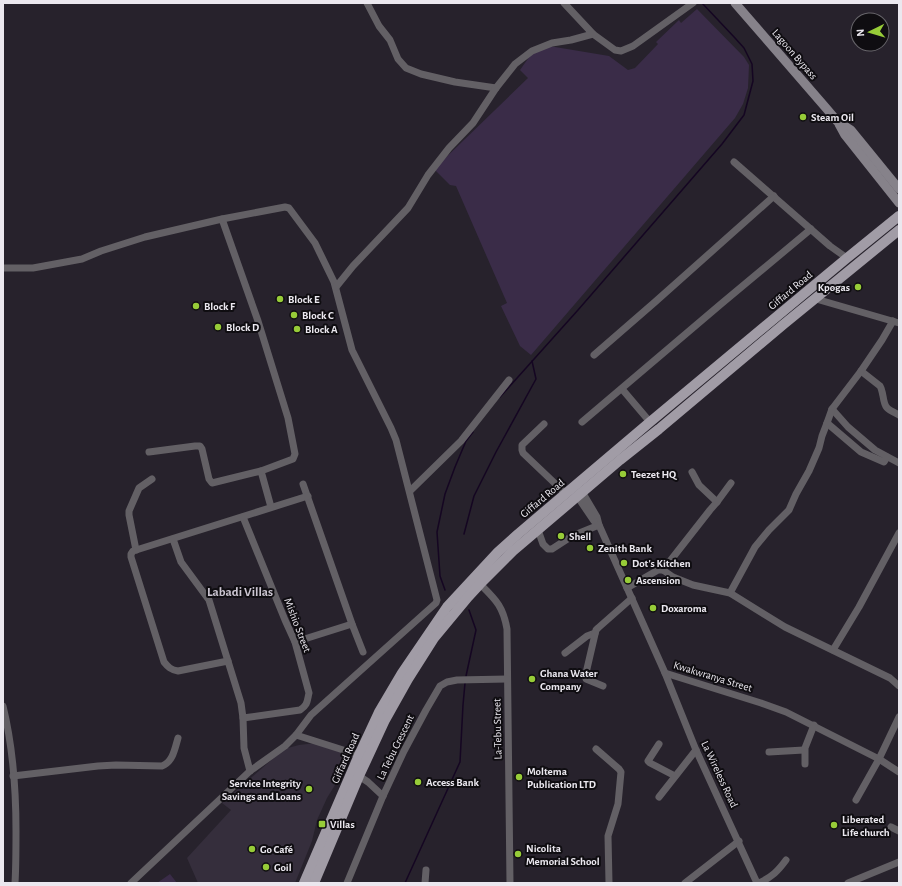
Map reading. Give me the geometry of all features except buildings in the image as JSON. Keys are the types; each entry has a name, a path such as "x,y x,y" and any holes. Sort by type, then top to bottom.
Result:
{"main road":[{"name":"Giffard Road","path":"304,883 379,712 402,673 447,607 498,552 518,534 650,422 899,216"},
{"name":"Giffard Road","path":"314,883 359,776 385,720 408,679 434,638 480,584 513,551 581,495 620,460 899,230"}],"street":[{"path":"367,3 379,26 390,40 398,60 406,68 428,76 455,82 496,88"},
{"path":"564,3 592,34 615,50 621,51 633,46 693,3"},
{"name":"Lagoon Bypass","path":"735,3 837,121 845,135 899,203"},
{"path":"336,287 353,266 408,208 432,170 449,148 473,123 496,88 516,64 532,51 552,43 592,34"},
{"name":"Lagoon Bypass","path":"837,121 851,130 899,189"},
{"path":"734,162 830,246 847,258"},
{"path":"594,355 774,196"},
{"path":"3,268 33,268 82,259 101,251 145,237 222,219 285,207 289,208 315,243 336,287 352,350 396,440 436,595 436,603 311,715 296,735 285,746 250,771 132,883"},
{"path":"149,452 200,446 209,479 212,483 261,471 293,459 295,454 288,418 258,321 222,219"},
{"path":"582,422 811,229"},
{"path":"730,593 755,547 789,510 819,448 832,409 896,322 816,299"},
{"path":"861,371 880,386 885,405 888,409 899,415"},
{"path":"410,491 461,441 509,380"},
{"path":"622,389 650,422"},
{"path":"832,409 848,427 875,450 899,463"},
{"path":"827,423 861,452 884,462 887,457"},
{"name":"Kwakwranya Street","path":"544,424 522,445 523,453 581,495 593,520 598,526 632,598 665,674 786,712 879,759 899,772"},
{"path":"261,471 271,507"},
{"path":"692,472 699,485 718,502"},
{"path":"136,550 129,512 139,488 152,479"},
{"path":"663,570 718,502 731,483"},
{"path":"303,484 363,652"},
{"path":"228,661 178,671 168,668 164,662 131,557 133,551 308,496"},
{"name":"Mishio Street","path":"243,517 295,642 308,692 305,707 300,710 243,718"},
{"path":"538,530 543,544 548,549 552,549 572,536 598,526"},
{"path":"833,650 859,607 899,533"},
{"path":"173,538 181,562 209,600 241,703 244,748 250,771"},
{"path":"627,588 658,570 663,570 672,577 694,585 730,593 785,627 890,678 899,686"},
{"name":"La-Tebu Street","path":"480,584 495,600 503,612 506,629 510,883"},
{"path":"436,595 441,598 447,607"},
{"path":"603,686 586,679 595,633 598,628 632,598"},
{"path":"295,642 352,624"},
{"path":"564,653 587,636 595,633"},
{"name":"La Wireless Road","path":"665,674 696,750 758,883"},
{"name":"La Tebu Crescent","path":"347,883 404,751 440,686 447,682 457,680 507,679"},
{"path":"3,706 10,739 16,801 15,883"},
{"path":"856,800 879,759 899,717"},
{"path":"805,764 804,750 814,725"},
{"path":"296,735 360,755"},
{"path":"13,776 98,766 167,765 174,754 178,738"},
{"path":"659,744 648,760 650,764 676,776"},
{"path":"596,749 621,772 618,804 608,836 609,883"},
{"path":"659,797 696,750"},
{"path":"770,752 804,750"},
{"path":"359,776 384,796"},
{"path":"891,827 899,831"},
{"path":"685,883 739,841"},
{"path":"758,883 769,878 786,860"},
{"path":"848,883 899,862"},
{"path":"425,883 426,870"}],"shaded area":[{"path":"697,9 744,57 749,65 748,88 743,104 735,118 531,355 520,346 501,306 507,303 456,186 450,185 434,169 528,78 520,70 532,53 549,46 609,56 628,70 635,68 658,44 656,42 679,20 681,23"},
{"path":"316,743 347,753 335,785 317,820 312,841 295,883 198,883 187,858 231,810 222,803 284,749"},
{"path":"170,874 177,883 157,883"}],"waterway":[{"path":"500,397 578,310 722,144 744,115 753,81 752,64 744,48 702,3"},
{"path":"464,534 474,496 536,379 532,361"},
{"path":"445,590 440,576 437,532 445,494 466,441 473,432"},
{"path":"466,676 476,630 469,610"},
{"path":"405,883 460,762 465,683"}],"place":[{"name":"Steam Oil","path":"803,117"},
{"name":"Kpogas","path":"858,287"},
{"name":"Block E","path":"280,299"},
{"name":"Block F","path":"196,306"},
{"name":"Block C","path":"294,315"},
{"name":"Block D","path":"218,327"},
{"name":"Block A","path":"297,329"},
{"name":"Teezet HQ","path":"623,474"},
{"name":"Shell","path":"561,536"},
{"name":"Zenith Bank","path":"590,548"},
{"name":"Dot's Kitchen","path":"624,563"},
{"name":"Ascension","path":"628,580"},
{"name":"Doxaroma","path":"653,608"},
{"name":"Ghana Water Company","path":"532,679"},
{"name":"Moltema Publication LTD","path":"519,777"},
{"name":"Access Bank","path":"418,782"},
{"name":"Service Integrity Savings and Loans","path":"309,789"},
{"name":"Villas","path":"322,824"},
{"name":"Liberated Life church","path":"834,825"},
{"name":"Go Café","path":"252,849"},
{"name":"Nicolita Memorial School","path":"518,854"},
{"name":"Goil","path":"266,867"}],"district":[{"name":"Labadi Villas","path":"240,591"}]}
